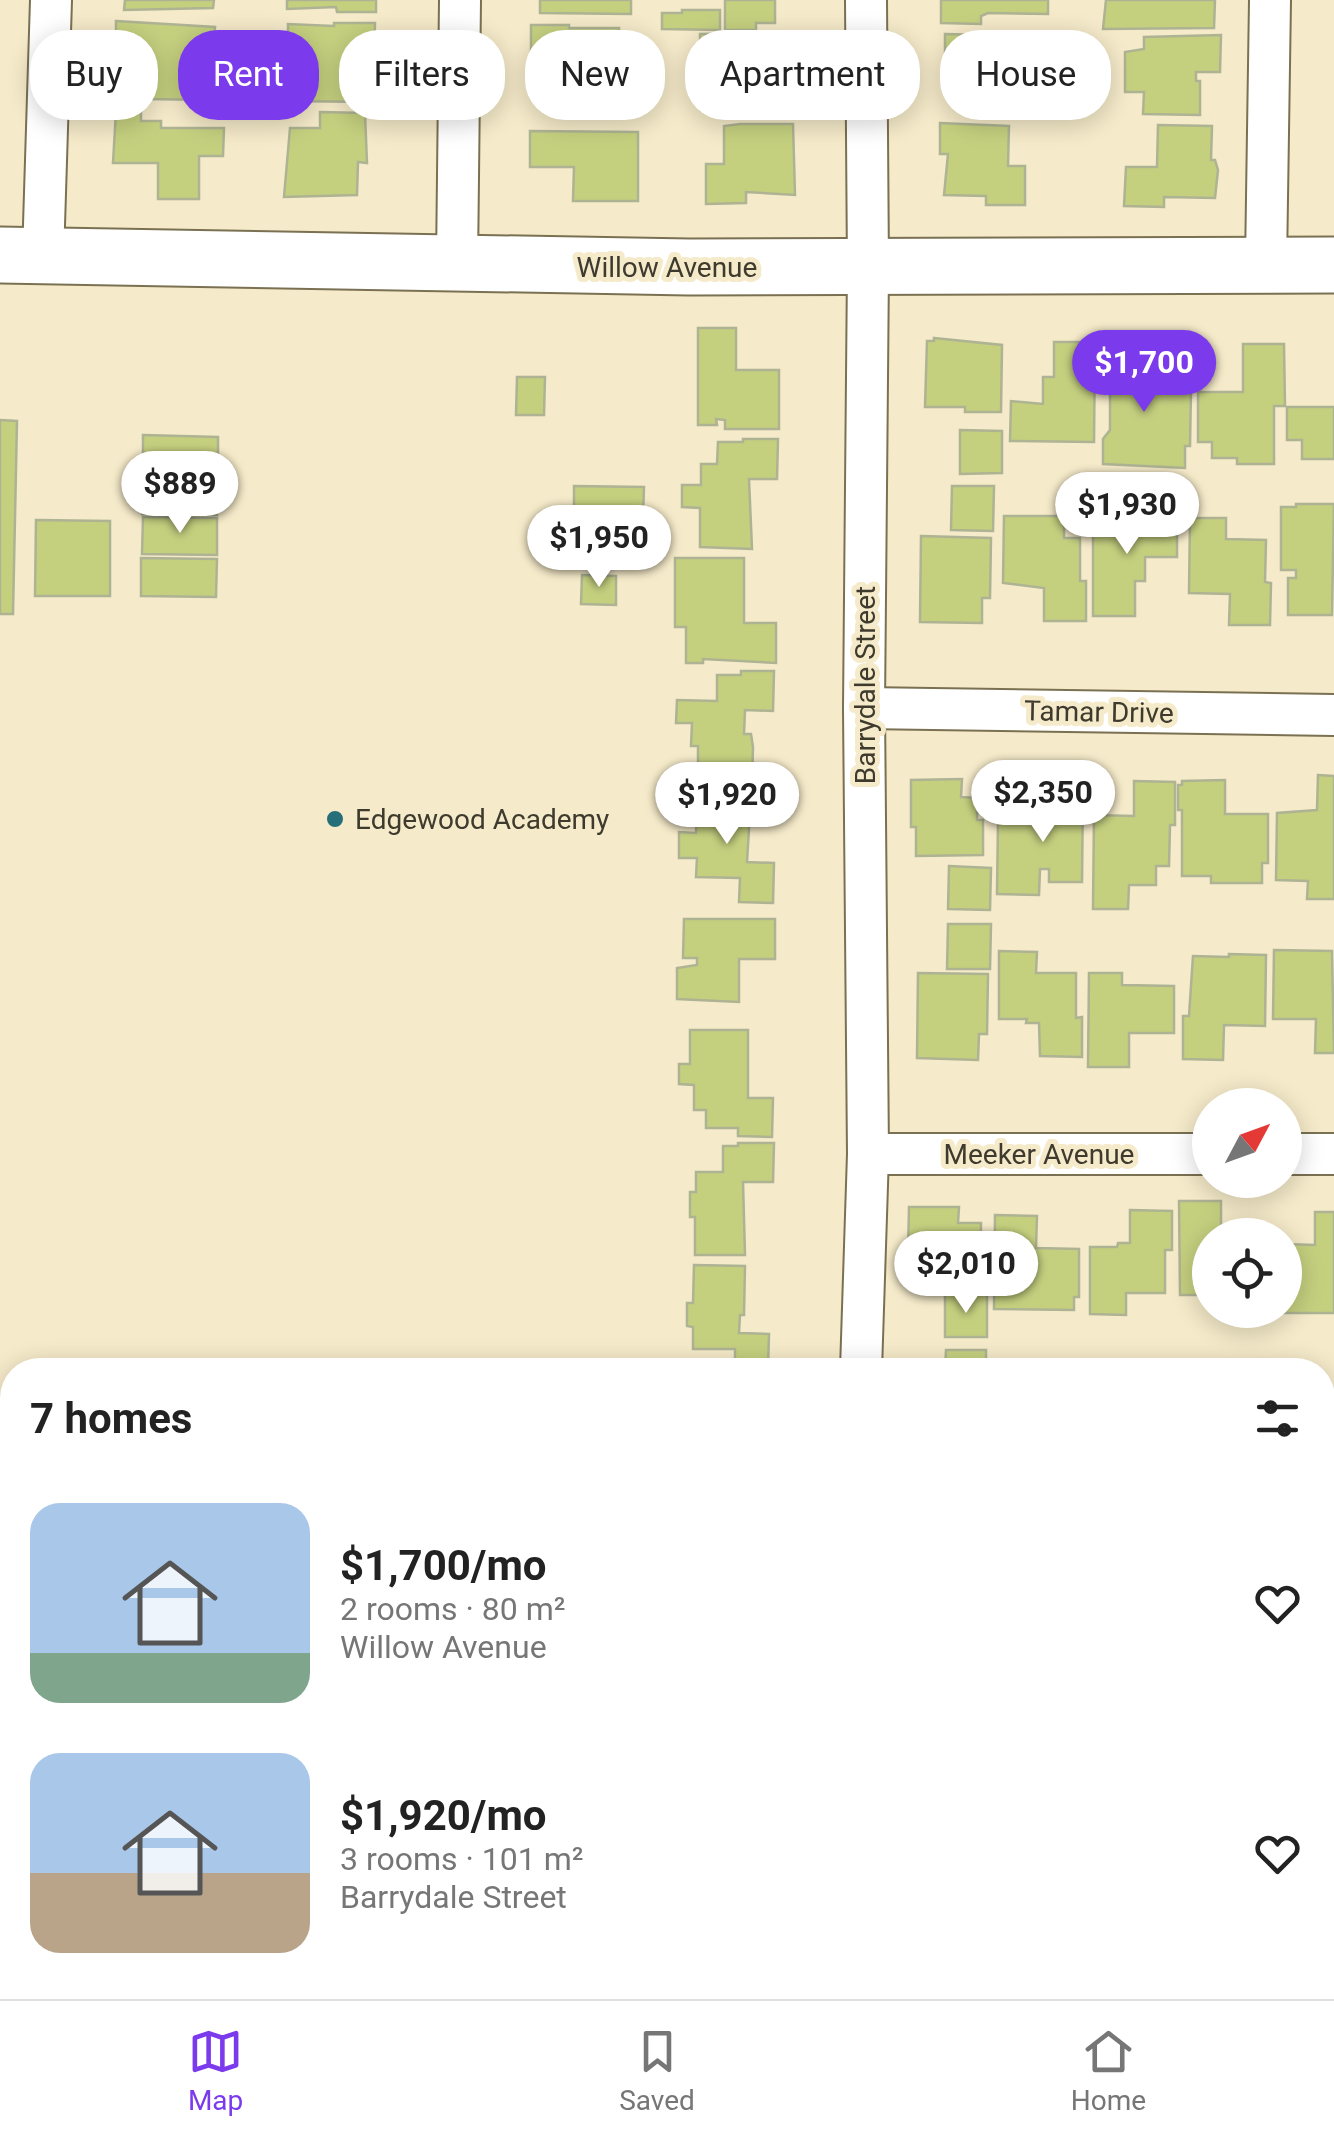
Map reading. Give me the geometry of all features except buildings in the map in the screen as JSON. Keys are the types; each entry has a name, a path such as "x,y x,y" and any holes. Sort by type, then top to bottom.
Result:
{"street":[{"path":"22,256 51,0"},
{"path":"457,265 460,0"},
{"name":"Barrydale Street","path":"861,1358 868,1154 864,708 866,0"},
{"path":"1266,264 1270,0"},
{"name":"Willow Avenue","path":"22,256 457,265 1334,265"},
{"name":"Tamar Drive","path":"864,708 1334,715"},
{"name":"Meeker Avenue","path":"868,1154 1192,1154"},
{"path":"1302,1154 1334,1154"}],"place":[{"name":"Edgewood Academy","path":"335,819"}]}
